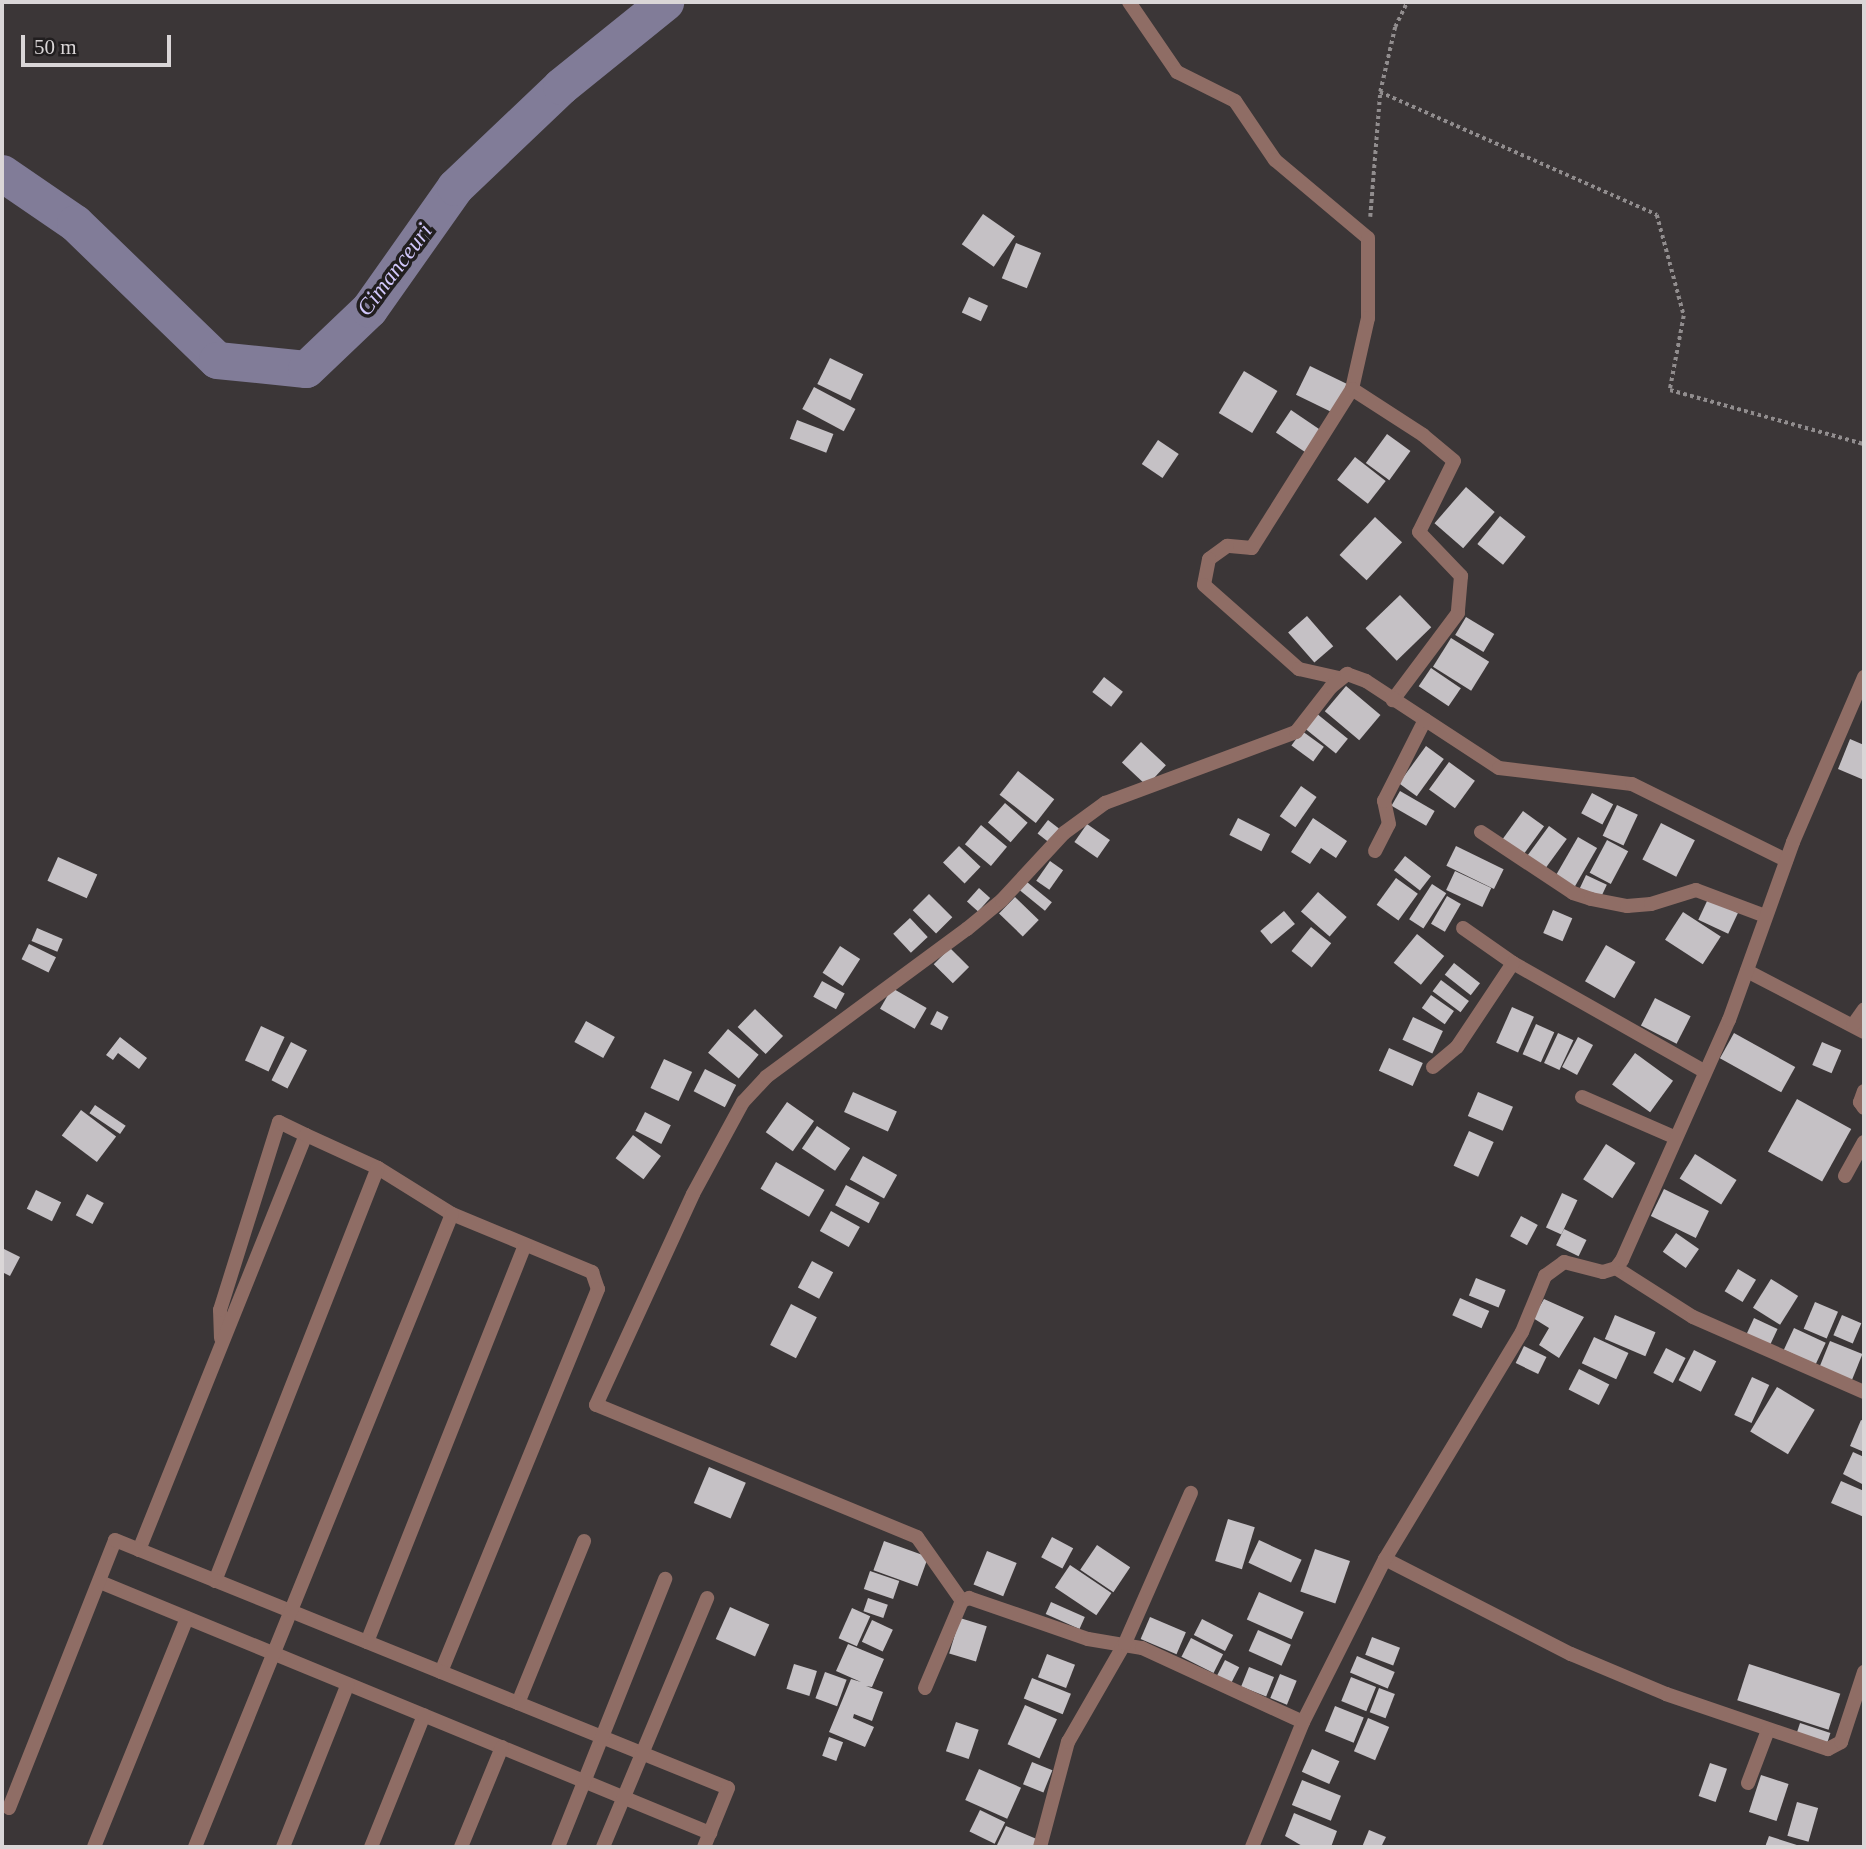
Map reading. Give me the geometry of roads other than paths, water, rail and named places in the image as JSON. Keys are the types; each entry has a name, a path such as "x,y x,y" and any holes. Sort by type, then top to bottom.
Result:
{"street":[{"path":"1129,2 1177,72 1235,101 1275,160 1368,238 1368,318 1352,389 1252,548 1227,546 1209,559 1204,585 1299,669 1339,678 1354,674 1499,768 1632,784 1786,860"},
{"path":"1352,389 1423,435 1454,461 1419,531 1461,576 1458,613 1393,700"},
{"path":"1616,1269 1746,971 1786,860 1858,715 1864,677"},
{"path":"962,1601 917,1537 596,1405 693,1194 743,1102 766,1077 967,929 1002,900 1065,833 1105,803 1296,732 1339,678"},
{"path":"1375,851 1389,824 1384,801 1425,720"},
{"path":"1481,832 1559,884 1591,899 1627,906 1651,904 1696,890 1765,916"},
{"path":"1463,928 1513,963 1704,1071"},
{"path":"1433,1067 1457,1048 1513,963"},
{"path":"1746,971 1859,1029 1864,1009"},
{"path":"1864,1091 1860,1102 1864,1108"},
{"path":"1582,1097 1674,1137"},
{"path":"222,1345 220,1310 279,1122 378,1168 452,1214 592,1272 598,1289 441,1672"},
{"path":"139,1550 306,1135"},
{"path":"1845,1176 1864,1142"},
{"path":"215,1581 378,1168"},
{"path":"195,1847 452,1214"},
{"path":"367,1642 526,1245"},
{"path":"1252,1847 1303,1722 1385,1559 1522,1332 1545,1276 1570,1261 1603,1272 1616,1269 1693,1317 1864,1392"},
{"path":"1040,1847 1068,1742 1125,1643 1191,1493"},
{"path":"9,1808 116,1541 728,1788 704,1847"},
{"path":"518,1703 584,1541"},
{"path":"1385,1559 1571,1654 1667,1694 1828,1749 1836,1748 1864,1672"},
{"path":"558,1847 665,1579"},
{"path":"100,1582 710,1833"},
{"path":"603,1847 707,1598"},
{"path":"962,1601 972,1599 1088,1639 1125,1643 1181,1663 1303,1722"},
{"path":"925,1688 962,1601"},
{"path":"94,1847 187,1618"},
{"path":"283,1847 348,1684"},
{"path":"371,1847 424,1715"},
{"path":"1748,1783 1768,1730"},
{"path":"461,1847 502,1747"}],"waterway":[{"name":"Cimanceuri","path":"2,173 75,223 217,360 306,369 369,309 455,187 561,86 665,2"}]}
